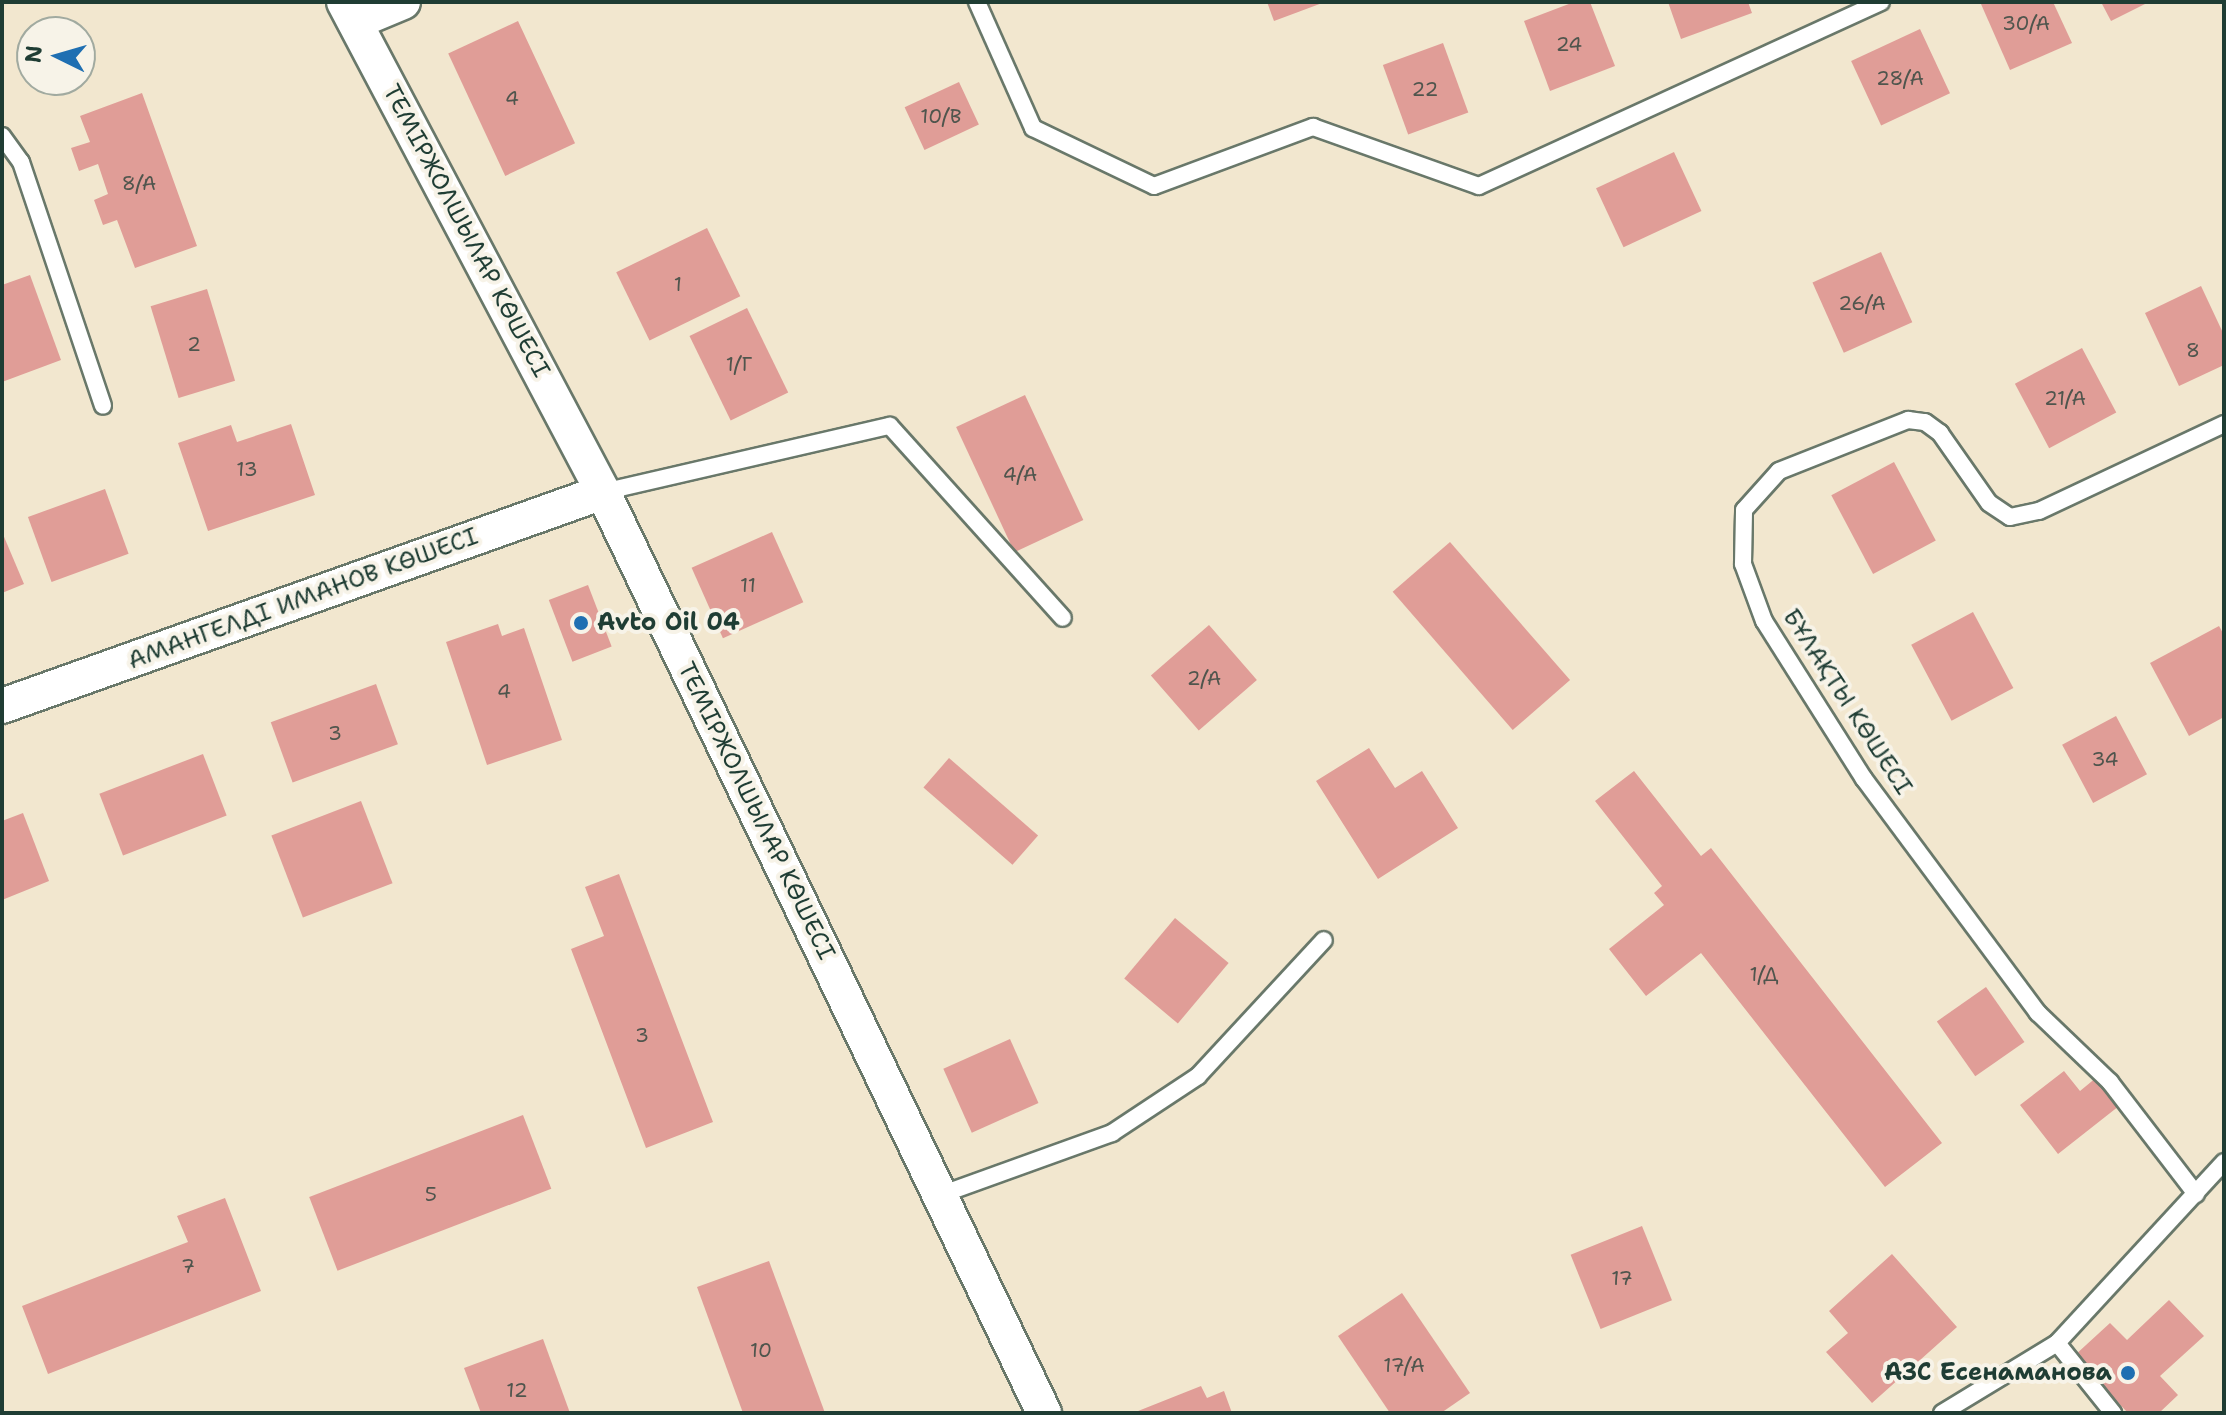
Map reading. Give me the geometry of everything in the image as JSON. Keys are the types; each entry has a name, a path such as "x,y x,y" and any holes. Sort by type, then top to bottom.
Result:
{"street":[{"path":"350,12 403,2"},
{"name":"ТЕМІРЖОЛШЫЛАР КӨШЕСІ","path":"350,12 603,492 1044,1413"},
{"name":"АМАНГЕЛДІ ИМАНОВ КӨШЕСІ","path":"2,706 603,492"}],"lane":[{"path":"977,2 1033,128 1154,186 1313,127 1479,186 1881,2"},
{"path":"2,136 21,162 103,406"},
{"name":"БҰЛАҚТЫ КӨШЕСІ","path":"2196,1194 2110,1082 2038,1013 1864,779 1764,621 1743,564 1744,510 1779,471 1908,420 1925,422 1940,433 1989,503 2010,517 2039,511 2224,424"},
{"path":"603,492 890,426 1063,618"},
{"path":"940,1195 1125,1125 1198,1076 1324,940"},
{"path":"1942,1413 2057,1343 2224,1162"},
{"path":"2057,1343 2113,1413"}],"building":[{"path":"1267,2 1325,2 1274,21"},
{"path":"1574,2 1590,2 1615,66 1550,91 1524,21"},
{"path":"1668,2 1748,2 1752,13 1681,39"},
{"path":"2053,2 2072,43 2010,70 1981,4"},
{"path":"2101,2 2149,2 2111,21"},
{"path":"518,21 575,143 505,176 448,54"},
{"path":"1920,29 1950,93 1881,125 1851,61"},
{"path":"1443,43 1468,113 1408,134 1383,65"},
{"path":"959,82 979,125 924,150 905,107"},
{"path":"142,93 197,246 135,268 117,220 103,225 94,200 108,194 98,164 79,171 71,148 90,142 80,116"},
{"path":"1674,152 1701,211 1624,247 1596,188"},
{"path":"707,228 740,296 650,341 616,272"},
{"path":"1881,252 1912,322 1844,353 1812,283"},
{"path":"30,275 61,360 2,382 2,285"},
{"path":"2201,286 2224,335 2224,365 2179,386 2145,313"},
{"path":"207,289 235,381 179,398 151,306"},
{"path":"747,308 788,392 731,421 689,336"},
{"path":"2082,348 2116,412 2049,448 2015,384"},
{"path":"1025,395 1083,520 1014,552 956,427"},
{"path":"291,424 315,495 208,531 178,443 231,425 237,442"},
{"path":"1894,462 1936,541 1873,574 1831,495"},
{"path":"105,489 129,554 52,582 28,517"},
{"path":"2,532 24,584 2,593"},
{"path":"772,532 803,602 723,638 692,568"},
{"path":"1450,542 1570,680 1513,730 1393,592"},
{"name":"Avto Oil 04","path":"588,585 612,647 572,662 549,600"},
{"path":"1973,612 2013,688 1952,721 1911,645"},
{"path":"498,624 502,636 524,628 562,740 487,765 446,642"},
{"path":"1209,625 1257,680 1199,731 1151,676"},
{"path":"2219,626 2224,635 2224,717 2189,736 2150,663"},
{"path":"376,684 398,744 293,782 271,722"},
{"path":"2116,716 2147,774 2093,803 2062,745"},
{"path":"1369,748 1395,788 1422,771 1458,828 1378,879 1316,781"},
{"path":"203,754 227,816 123,855 99,794"},
{"path":"949,758 1038,835 1012,865 923,787"},
{"path":"1634,771 1701,856 1711,848 1942,1143 1885,1187 1701,953 1646,996 1609,949 1664,905 1654,893 1662,886 1595,801"},
{"path":"361,801 393,883 303,918 271,835"},
{"path":"23,813 49,881 2,900 2,821"},
{"path":"619,874 713,1122 646,1148 571,949 604,936 585,887"},
{"path":"1175,918 1229,963 1178,1024 1124,979"},
{"path":"1986,987 2024,1042 1975,1076 1937,1021"},
{"path":"1010,1039 1038,1103 972,1133 943,1069"},
{"path":"2064,1071 2080,1091 2097,1077 2119,1106 2058,1154 2020,1105"},
{"path":"523,1115 551,1189 338,1271 309,1197"},
{"path":"225,1198 261,1291 48,1374 22,1306 188,1242 177,1216"},
{"path":"1642,1226 1672,1300 1601,1329 1571,1255"},
{"path":"1892,1254 1957,1327 1872,1403 1826,1352 1848,1333 1829,1311"},
{"path":"769,1261 825,1413 743,1413 697,1287"},
{"path":"1402,1293 1470,1393 1441,1413 1390,1413 1338,1336"},
{"path":"2169,1300 2204,1336 2160,1376 2178,1395 2159,1413 2128,1413 2074,1356 2110,1323 2127,1340"},
{"path":"543,1339 570,1413 481,1413 464,1368"},
{"path":"1201,1386 1207,1398 1224,1391 1232,1413 1133,1413"}],"place":[{"name":"Avto Oil 04","path":"581,623"},
{"name":"АЗС Есенаманова","path":"2128,1373"}]}
